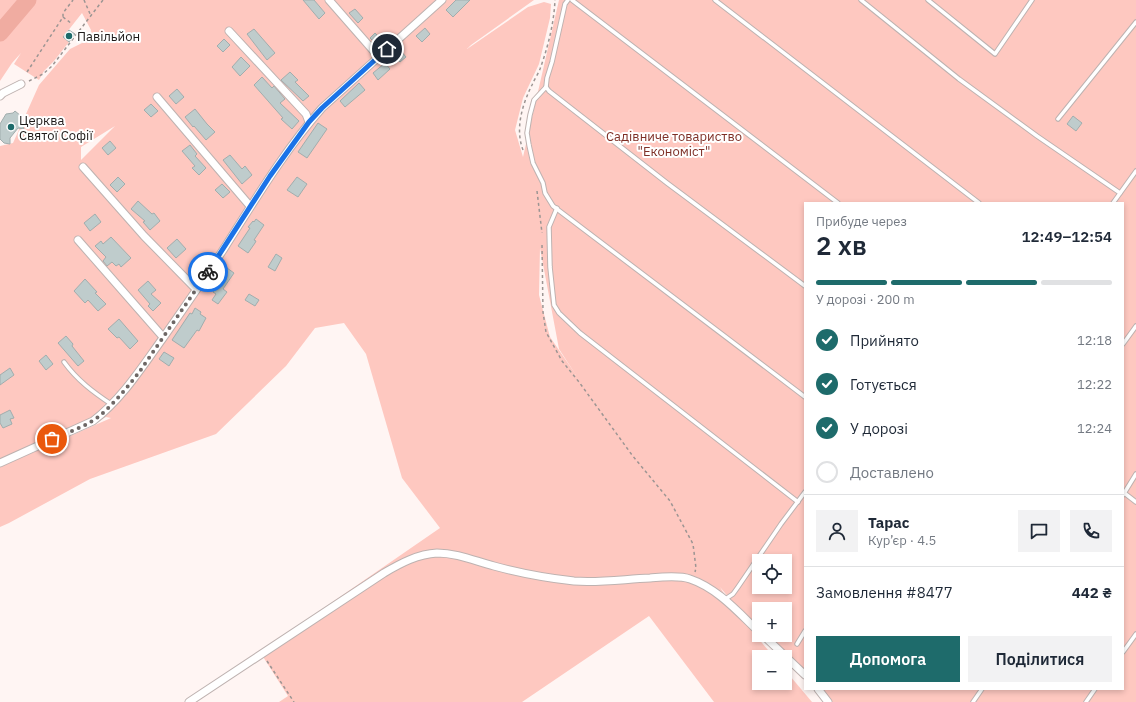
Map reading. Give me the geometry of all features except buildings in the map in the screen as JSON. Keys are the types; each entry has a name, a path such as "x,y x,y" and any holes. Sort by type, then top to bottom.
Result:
{"street":[{"path":"329,0 378,56"},
{"path":"0,463 93,421 111,404 132,381 163,338 214,264 270,176 309,122 378,56 442,0"},
{"path":"228,31 306,114 309,122"},
{"path":"0,96 22,84"},
{"path":"157,97 250,206"},
{"path":"83,167 144,236 196,289"},
{"path":"78,240 163,338"},
{"path":"189,702 384,573 402,562 421,555 437,553 456,555 495,566 532,574 594,582 664,577 687,578 704,584 752,626"},
{"path":"770,642 804,674"},
{"path":"819,690 828,702"}],"lane":[{"path":"568,0 565,4 560,22 546,87 534,100 527,133 528,145 533,163 553,206 804,396"},
{"path":"572,0 837,202"},
{"path":"715,0 978,202"},
{"path":"860,0 965,83 1037,136 1120,193"},
{"path":"928,0 995,54 1032,0"},
{"path":"1058,119 1136,22"},
{"path":"546,87 562,102 804,285"},
{"path":"1114,202 1136,171"},
{"path":"557,208 549,227 550,267 554,305 559,313 580,333 798,502"},
{"path":"1124,343 1136,326"},
{"path":"64,362 72,373 86,386 111,404"},
{"path":"1124,492 1136,474"},
{"path":"724,600 733,594 804,493"},
{"path":"1124,494 1136,502"},
{"path":"797,644 804,634"},
{"path":"1124,651 1136,634"},
{"path":"973,702 981,690"},
{"path":"1086,702 1094,690"}],"path":[{"path":"27,72 63,17 63,12 73,0"},
{"path":"84,0 91,16"},
{"path":"22,84 43,74 52,66 103,0"},
{"path":"524,153 519,136 520,120 526,99 539,71 547,47 555,0"},
{"path":"63,17 72,24"},
{"path":"537,190 542,232 543,302 546,332 562,361 632,455 670,501 693,544 696,568 693,580"},
{"path":"262,654 294,702"}],"green space":[{"path":"0,0 27,0 0,29"},
{"name":"Садівниче товариство \"Економіст\"","path":"30,0 534,0 467,49 528,7 544,2 551,4 550,18 539,64 523,98 515,130 523,157 559,0 1136,0 1136,702 825,702 816,690 1124,690 1124,202 804,202 804,677 792,665 792,650 777,650 769,642 792,642 792,602 752,602 752,625 720,587 734,610 752,631 752,642 761,642 768,650 752,650 752,690 792,690 792,678 812,702 714,702 649,616 522,702 279,702 288,696 260,652 440,528 402,478 366,354 344,323 315,328 286,366 216,434 90,479 0,527 0,467 0,146 13,143 39,85 70,49 92,38 91,30 82,13 63,37 69,42 44,71 39,80 14,64 21,53 0,81 0,41","holes":["115,126 81,160 81,147","540,248 559,349 576,375 550,337 539,295","106,417 111,418 0,467"]}],"waterway":[{"path":"0,33 28,0"}],"way so far":[{"path":"52,439 93,421 100,416 140,371 208,272"}],"place":[{"name":"Павільйон","path":"69,36"},
{"name":"Церква Святої Софії","path":"11,127"}],"route":[{"path":"208,272 270,176 309,122 322,108 387,49"}]}
